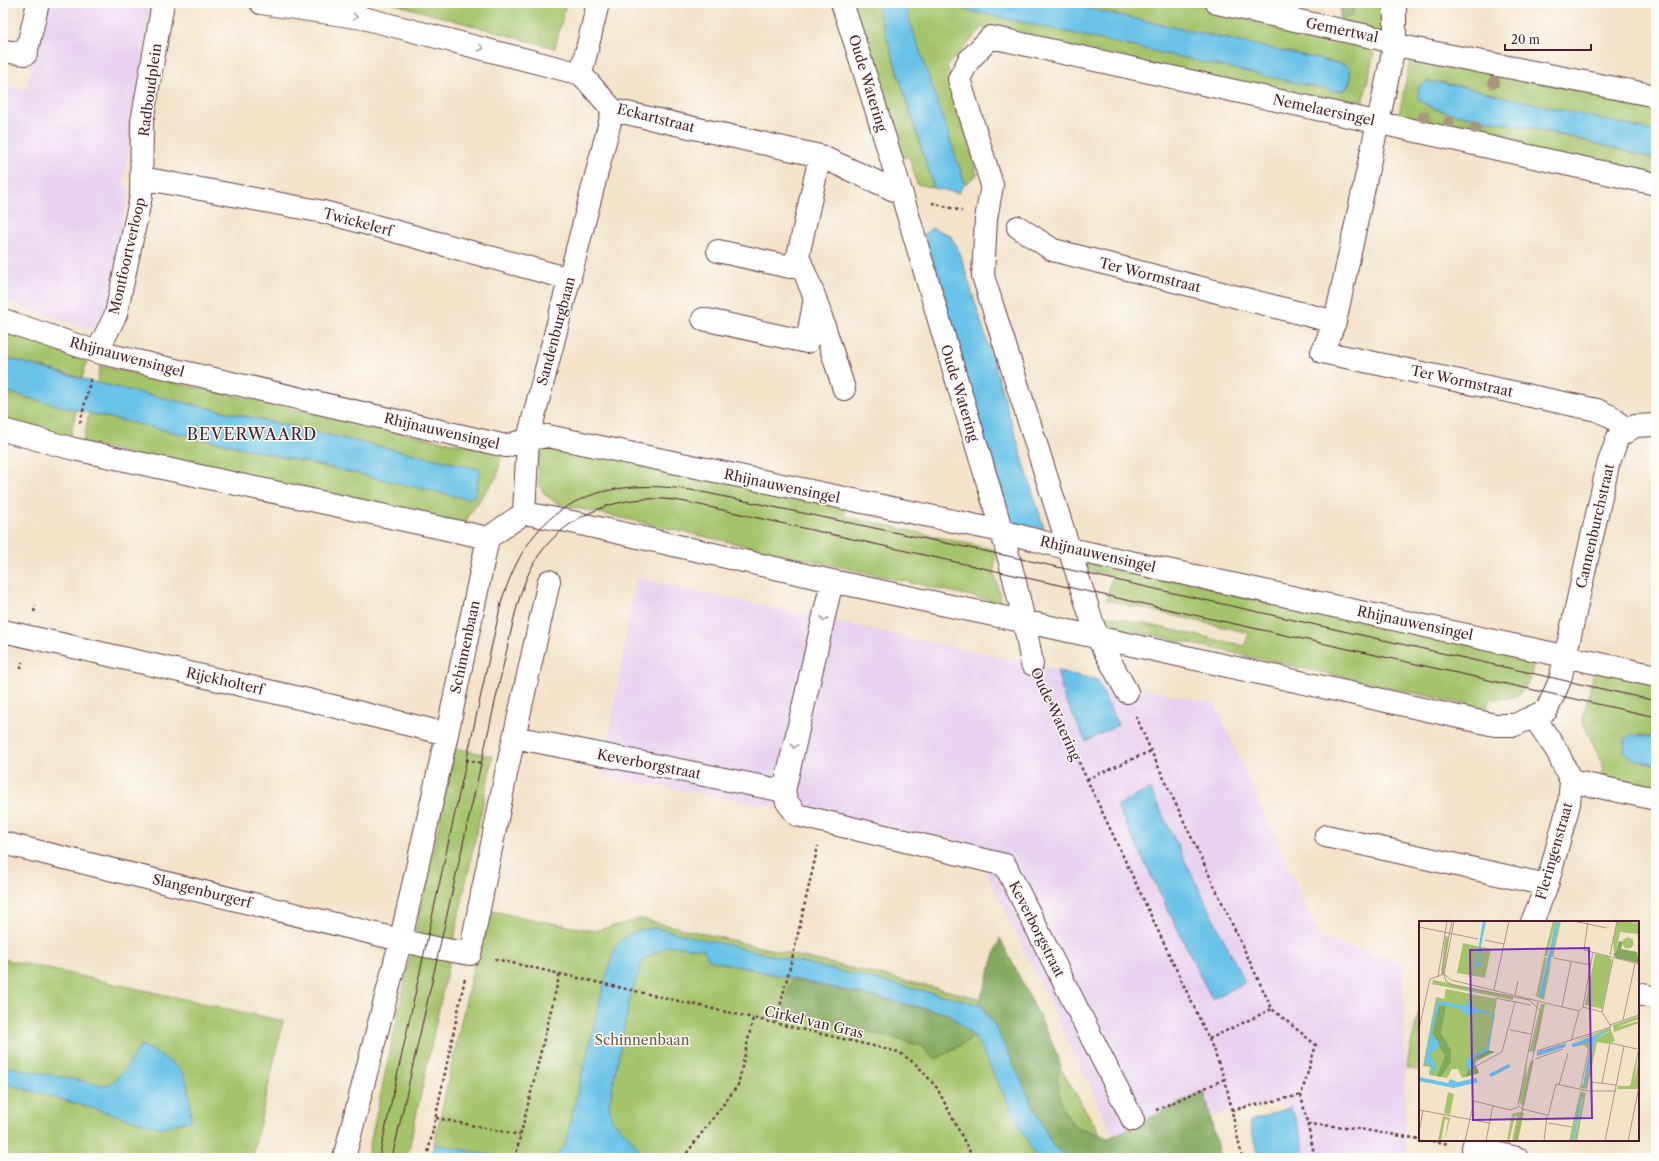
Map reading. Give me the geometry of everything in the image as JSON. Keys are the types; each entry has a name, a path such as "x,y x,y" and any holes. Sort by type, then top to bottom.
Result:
{"street":[{"path":"3,51 26,54 38,3"},
{"name":"Radboudplein","path":"142,178 142,122 163,3"},
{"path":"261,3 363,18 581,74 598,3"},
{"name":"Oude Watering","path":"842,3 901,193 1001,531 1025,621 1032,664"},
{"name":"Gemertwal","path":"1217,3 1395,43"},
{"name":"Ter Wormstraat","path":"1395,3 1395,43 1334,322 1322,352 1597,410 1612,417 1627,431"},
{"name":"Nemelaersingel","path":"986,219 992,185 959,79 969,60 991,37 1656,184"},
{"path":"1395,43 1411,48 1656,96"},
{"name":"Eckartstraat","path":"581,74 613,110 820,156 901,193"},
{"name":"Sandenburgbaan","path":"524,513 528,439 613,110"},
{"path":"718,251 790,267 798,256 820,156"},
{"name":"Twickelerf","path":"142,178 324,212 570,280"},
{"name":"Montfoortverloop","path":"97,352 116,314 141,196 142,178"},
{"path":"986,219 983,276 1097,637 1127,692"},
{"name":"Ter Wormstraat","path":"1018,227 1053,250 1334,322"},
{"path":"798,256 815,298 844,390"},
{"path":"703,319 807,342 815,298"},
{"name":"Rhijnauwensingel","path":"3,320 97,352 506,446 528,439 548,436 1001,531 1070,549 1656,676"},
{"path":"1627,431 1635,426 1656,425"},
{"path":"3,430 74,448 488,538 524,513 572,522 832,581 1025,621 1495,725 1515,725 1547,710 1560,680 1564,655"},
{"name":"Cannenburchstraat","path":"1564,655 1608,465 1618,438 1627,431"},
{"name":"Schinnenbaan","path":"344,1158 401,939 447,734 488,538"},
{"path":"401,939 439,949 470,954 507,769 549,581"},
{"path":"784,791 832,581"},
{"name":"Rijckholterf","path":"3,631 308,700 447,734"},
{"name":"Fleringenstraat","path":"1532,921 1547,885 1570,804 1571,780 1557,751 1534,717"},
{"name":"Keverborgstraat","path":"514,737 784,791 787,802 797,815 1004,865 1133,1120"},
{"path":"1571,780 1656,799"},
{"path":"1326,836 1547,885"},
{"name":"Slangenburgerf","path":"3,843 401,939"},
{"path":"1639,994 1656,998"},
{"path":"1475,1141 1473,1148 1518,1158"}],"path":[{"path":"901,193 916,199 986,219"},
{"path":"74,448 97,352"},
{"name":"Oude Watering","path":"1032,664 1209,1038 1225,1079 1242,1158"},
{"path":"1127,692 1151,751 1272,1009 1316,1044 1301,1095 1315,1158"},
{"path":"1087,779 1151,751"},
{"path":"442,755 507,769"},
{"path":"776,1022 794,951 823,822"},
{"path":"427,1158 470,954 560,973 753,1018"},
{"path":"515,1158 560,973"},
{"path":"1209,1038 1272,1009"},
{"name":"Cirkel van Gras","path":"683,1158 738,1085 753,1018 776,1022 899,1052 918,1066 937,1088 973,1158"},
{"path":"1133,1120 1225,1079"},
{"path":"1232,1110 1301,1095"},
{"path":"436,1118 520,1135"},
{"path":"1308,1124 1346,1127 1419,1139"}],"shaded area":[{"path":"46,3 151,3 123,183 129,188 109,306 92,330 3,300 3,86 26,89"},
{"path":"636,578 1215,704 1320,938 1403,962 1406,1158 1295,1158 1284,1102 1114,1137 972,842 602,776"}],"green space":[{"path":"391,3 566,3 555,48"},
{"path":"851,3 876,3 934,188 917,184 909,156 896,159"},
{"path":"911,3 935,3 1345,90 1350,81 1350,70 1346,65 1063,3 1193,3 1376,43 1361,112 982,28 947,66 977,175 965,184 906,13"},
{"path":"1340,3 1355,3 1352,16 1340,18"},
{"path":"1355,3 1356,6 1366,5 1367,3 1385,3 1384,34 1340,23 1340,18 1352,15"},
{"path":"1411,55 1656,103 1656,132 1439,82 1418,98 1428,106 1436,109 1543,131 1656,159 1656,178 1398,120"},
{"path":"3,327 88,357 82,378 3,357"},
{"path":"100,366 426,438 502,452 497,476 469,515 464,527 83,443 89,413 468,499 475,495 480,469 97,383"},
{"path":"3,391 76,410 70,439 3,422"},
{"path":"543,443 845,507 844,516 996,550 994,573 1002,603 559,504 543,492 538,478 539,462"},
{"path":"1085,559 1535,659 1527,685 1523,690 1510,698 1490,698 1487,709 1103,624 1105,615 1245,646 1249,633 1107,600 1112,575 1088,570"},
{"path":"1595,668 1656,681 1656,738 1639,734 1635,759 1656,764 1656,789 1604,778 1601,760 1583,723 1583,717"},
{"path":"455,748 493,756 407,1158 367,1158"},
{"name":"Schinnenbaan","path":"486,910 594,931 641,919 1025,1009 1107,1146 1204,1091 1219,1158 431,1158"},
{"path":"1000,938 1052,1042 1061,1066 1057,1077 1062,1108 1074,1126 1109,1138 1204,1091 1220,1158 1069,1158 1053,1147 995,1026 979,1004"},
{"path":"3,959 283,1021 252,1158 3,1158"},
{"path":"792,979 950,1014 975,1037 934,1060 922,1046 783,1010"},
{"path":"1419,1010 1419,1071 1406,1068"}],"water":[{"path":"876,3 911,3 907,13 965,184 958,193 934,188"},
{"path":"935,3 1063,3 1346,65 1350,70 1350,81 1345,90 1333,91"},
{"path":"1428,81 1459,86 1656,132 1656,159 1516,125 1454,114 1428,106 1418,98 1418,94 1419,87"},
{"path":"931,228 950,235 960,253 1045,532 1007,523 924,235"},
{"path":"3,357 97,383 480,469 475,495 468,499 76,410 3,391"},
{"path":"1057,671 1097,680 1118,725 1086,741 1065,700"},
{"path":"1632,734 1656,738 1656,764 1634,759 1624,752 1625,739"},
{"path":"1150,789 1245,983 1212,999 1117,806"},
{"path":"655,928 979,1004 995,1026 1053,1147 1069,1158 1036,1158 975,1037 950,1014 709,960 703,949 668,946 643,960 630,998 609,1105 612,1120 628,1135 646,1158 552,1158 555,1157 565,1145 602,992 615,947 626,936 639,930"},
{"path":"141,1045 170,1062 183,1074 189,1091 191,1120 161,1128 3,1083 3,1066 108,1086 122,1073"},
{"path":"1291,1107 1300,1132 1305,1158 1258,1158 1250,1121"},
{"path":"435,1144 505,1158 431,1158"}],"tram line":[{"path":"379,1158 502,599 516,564 528,544 544,524 563,509 584,498 606,491 629,487 678,488 702,492 1008,556 1656,701"},
{"path":"392,1158 514,618 522,590 534,563 545,547 558,534 573,522 589,513 607,506 625,501 645,499 664,499 691,503 1656,717"}],"district":[{"name":"BEVERWAARD","path":"252,434"}]}
